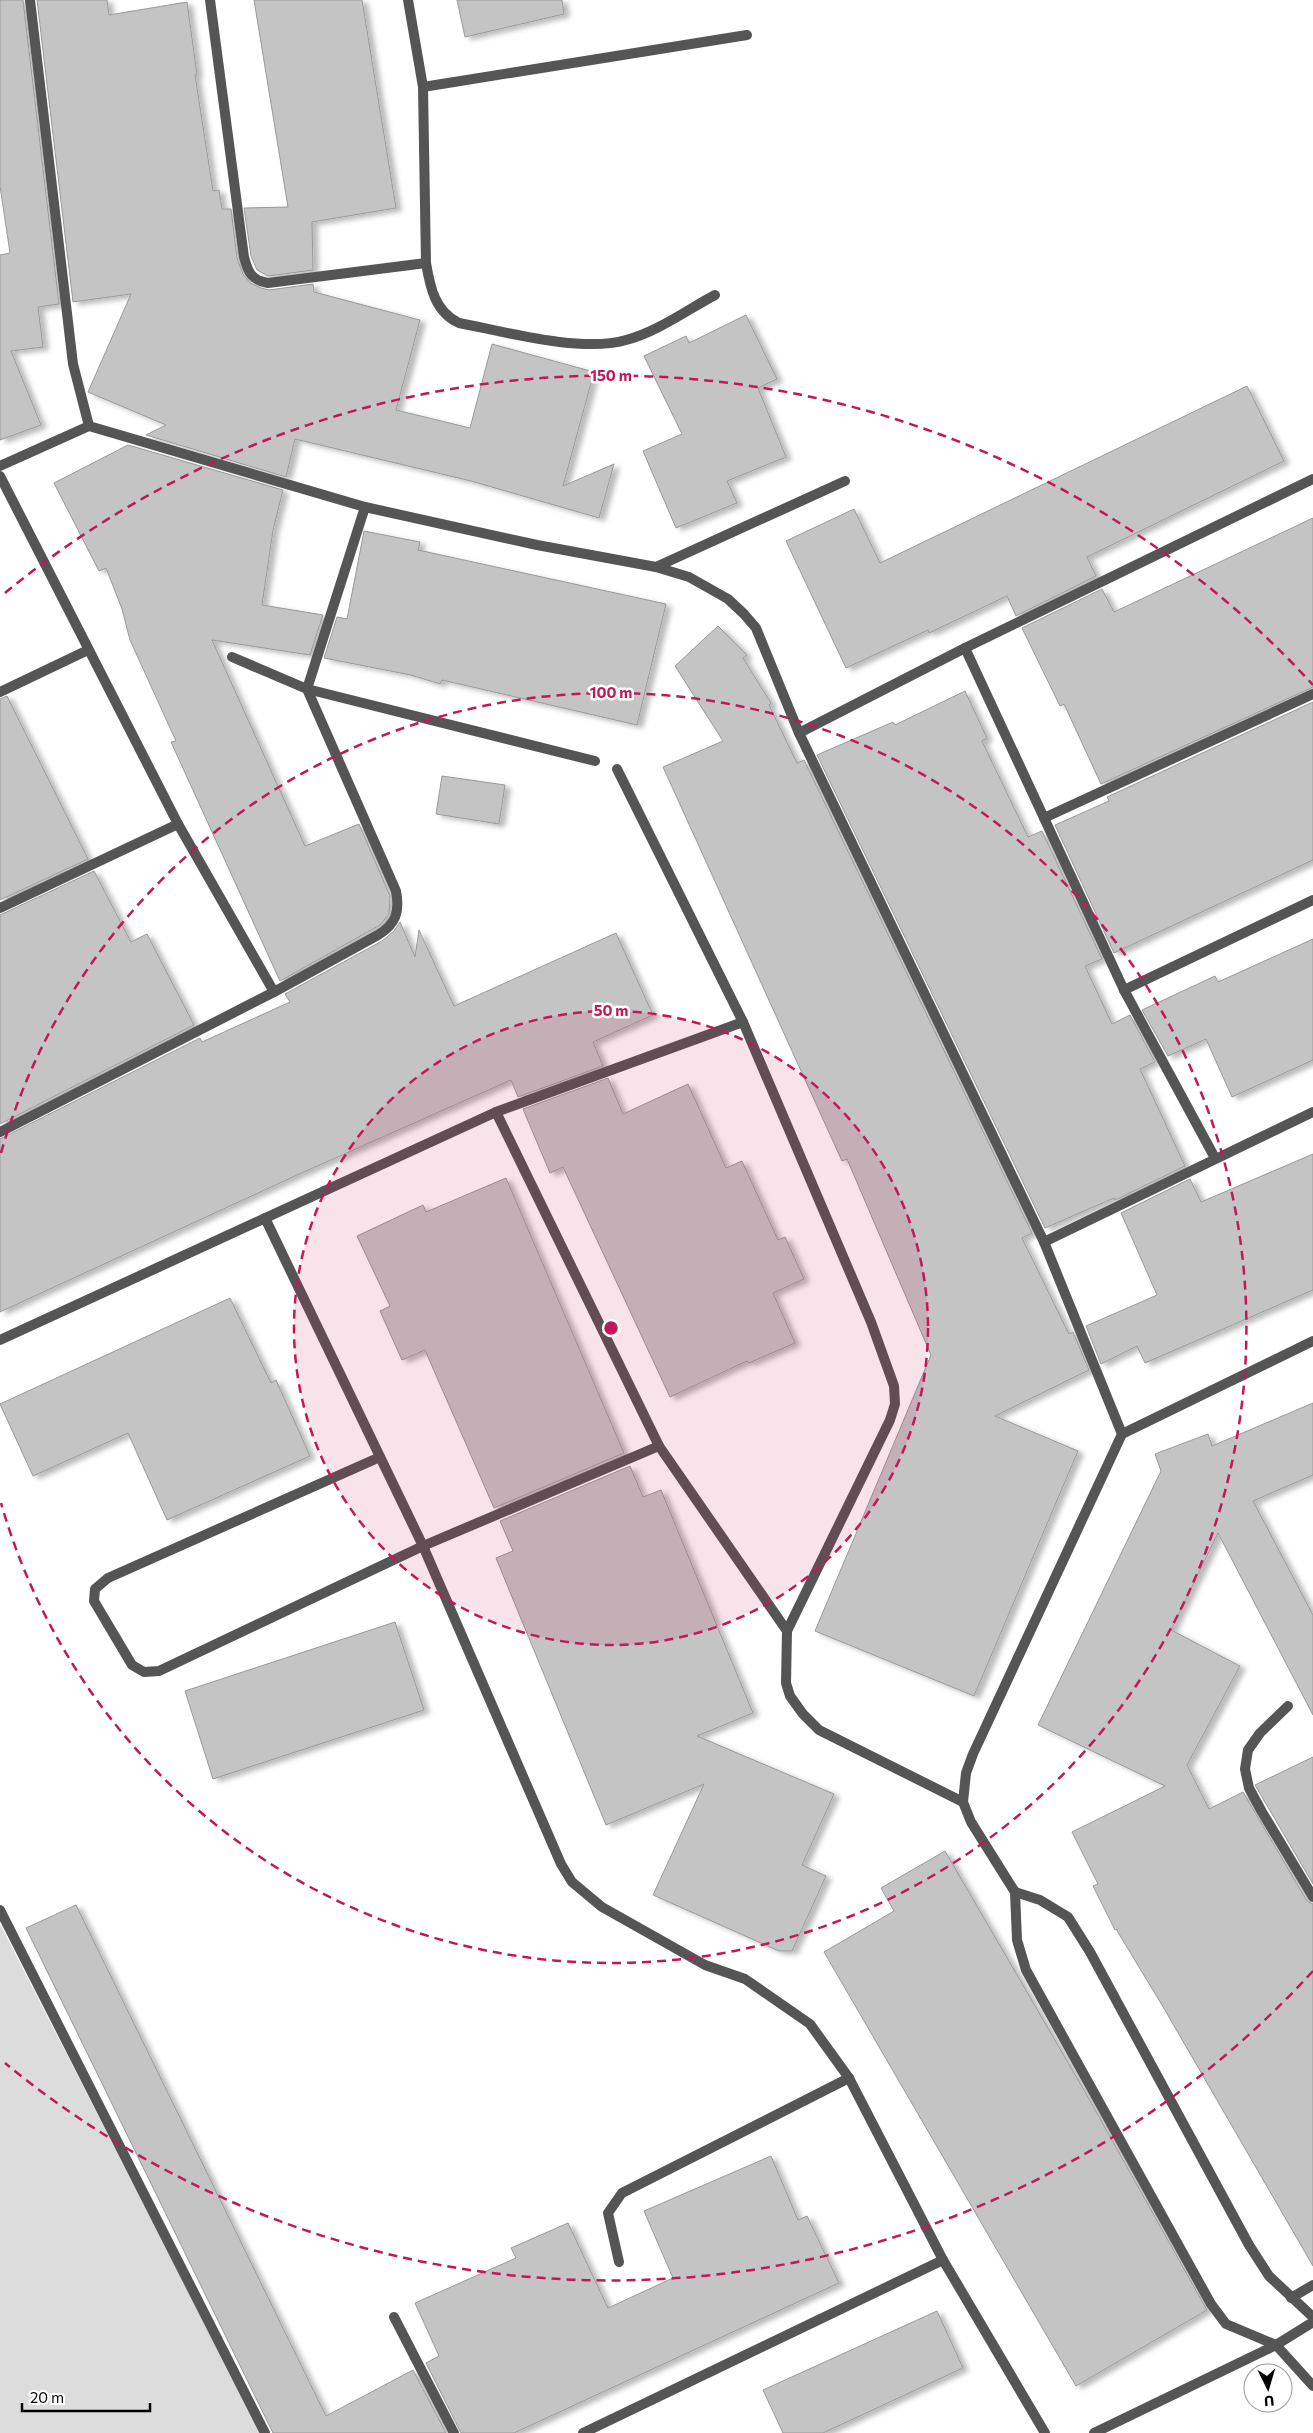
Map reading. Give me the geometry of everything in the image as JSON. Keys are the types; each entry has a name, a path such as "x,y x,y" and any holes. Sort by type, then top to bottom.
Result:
{"street":[{"path":"30,0 73,364 89,426"},
{"path":"210,0 244,257 251,276 268,283 426,263"},
{"path":"408,0 423,87 426,263 434,299 454,321 556,340 595,344 637,337 715,295"},
{"path":"423,87 747,35"},
{"path":"0,466 89,426 365,507 538,545 656,567 689,577 728,599 756,628 799,733 1044,1242 1122,1434"},
{"path":"0,476 178,824 274,992"},
{"path":"799,733 965,648 1313,479"},
{"path":"656,567 845,481"},
{"path":"0,1132 274,992 378,935 392,924 398,912 396,891 307,689 365,507"},
{"path":"965,648 1124,990 1215,1158"},
{"path":"0,692 88,650"},
{"path":"232,657 307,689 595,761"},
{"path":"1044,818 1313,694"},
{"path":"617,769 743,1022 871,1322 892,1380 896,1400 885,1432 787,1631 786,1683 790,1696 803,1714 820,1730 962,1802"},
{"path":"0,908 178,824"},
{"path":"1124,990 1313,900"},
{"path":"0,1340 496,1112 743,1022"},
{"path":"496,1112 659,1446 787,1631"},
{"path":"1044,1242 1313,1112"},
{"path":"265,1218 424,1546 561,1864 572,1882 602,1907 642,1931 705,1965 745,1980 810,2024 848,2078 943,2260 1045,2433"},
{"path":"1313,1341 1122,1434 973,1754 966,1773 962,1802 971,1822 1016,1892 1017,1940 1026,1970 1211,2304 1226,2324 1276,2345 1313,2386"},
{"path":"380,1457 108,1578 95,1589 94,1601 132,1665 140,1671 155,1672 424,1546 659,1446"},
{"path":"1288,1706 1260,1733 1248,1750 1245,1769 1249,1788 1257,1804 1313,1897"},
{"path":"1016,1892 1040,1900 1068,1917 1090,1952 1249,2245 1269,2276 1313,2317"},
{"path":"0,1910 265,2433"},
{"path":"619,2262 608,2213 622,2193 848,2078"},
{"path":"583,2433 943,2260"},
{"path":"1291,2298 1313,2285"},
{"path":"394,2317 454,2433"},
{"path":"1094,2433 1276,2345 1313,2322"}],"shaded area":[{"path":"0,1924 261,2433 0,2433"}],"building":[{"path":"0,0 23,0 59,304 38,307 43,347 11,351 41,425 0,440 0,255 10,253 0,186"},
{"path":"37,0 107,0 109,15 187,2 197,75 195,75 213,191 219,190 222,209 231,209 237,258 243,274 250,283 261,288 269,290 313,284 314,292 420,320 396,410 470,428 492,344 594,372 563,486 614,464 599,518 471,481 295,439 286,477 146,435 166,425 88,392 131,294 73,302"},
{"path":"254,0 362,0 396,208 312,222 313,270 268,276 257,270 251,256 244,208 288,207"},
{"path":"457,0 562,0 564,14 465,37"},
{"path":"746,315 777,379 758,388 786,457 727,481 737,503 676,528 643,451 682,434 644,356 686,336 689,343"},
{"path":"1247,386 1284,461 1087,557 1096,576 1016,616 1007,596 929,633 928,630 846,668 786,541 854,509 880,563"},
{"path":"128,445 283,490 273,530 262,605 323,615 310,655 212,640 305,846 359,824 390,896 389,914 380,925 280,981 171,742 176,741 130,640 122,609 106,568 99,571 54,483"},
{"path":"1313,518 1313,687 1101,784 1064,704 1060,706 1022,628 1102,589 1114,612"},
{"path":"364,531 420,542 418,550 666,604 637,725 442,680 440,684 411,675 324,658 337,617 347,619"},
{"path":"718,626 747,655 743,658 771,703 769,705 797,763 804,760 1032,1233 1022,1238 1069,1334 1073,1332 1089,1370 995,1416 1078,1451 974,1696 815,1631 931,1355 847,1159 842,1161 663,767 723,741 675,666"},
{"path":"965,691 987,738 982,741 1028,837 1042,831 1102,959 1085,966 1112,1024 1130,1015 1155,1062 1140,1069 1185,1166 1115,1200 1114,1198 1045,1228 817,755 893,722 895,725"},
{"path":"7,696 88,859 0,900 0,699"},
{"path":"1313,702 1313,860 1114,953 1055,825 1109,801 1107,797"},
{"path":"442,776 505,785 499,824 436,814"},
{"path":"94,871 131,942 147,934 194,1025 0,1124 0,915"},
{"path":"400,922 415,957 419,930 454,1006 616,933 653,1015 593,1042 603,1066 518,1097 511,1080 295,1176 0,1312 0,1139 200,1038 202,1042 290,1002 285,994 382,941 394,931"},
{"path":"1313,939 1313,1060 1232,1097 1206,1039 1168,1056 1142,1010 1215,976 1218,982"},
{"path":"608,1078 623,1114 688,1084 726,1168 742,1161 778,1240 785,1237 804,1279 773,1293 795,1343 749,1363 747,1361 670,1397 563,1167 550,1173 523,1109"},
{"path":"1313,1154 1313,1290 1145,1363 1137,1346 1101,1364 1086,1326 1157,1295 1121,1213 1190,1179 1201,1202"},
{"path":"506,1178 624,1453 494,1508 425,1350 402,1360 380,1311 390,1306 357,1236 423,1205 426,1212"},
{"path":"230,1298 271,1383 276,1380 310,1456 167,1520 128,1433 33,1476 0,1404"},
{"path":"1313,1403 1313,1475 1253,1501 1313,1615 1313,1715 1218,1533 1171,1630 1240,1666 1187,1765 1209,1809 1243,1792 1307,1901 1313,1904 1313,2266 1162,2005 1115,1930 1093,1886 1098,1884 1072,1832 1165,1786 1038,1725 1161,1471 1155,1454 1208,1434 1212,1446"},
{"path":"630,1466 643,1497 661,1490 753,1713 697,1736 834,1794 802,1865 826,1876 792,1951 779,1951 653,1895 704,1784 606,1825 496,1558 513,1551 500,1521"},
{"path":"395,1622 424,1710 213,1779 185,1691"},
{"path":"1313,1757 1313,1884 1255,1785"},
{"path":"945,1851 1084,2090 1207,2310 1076,2386 824,1952 894,1911 881,1888"},
{"path":"76,1905 326,2416 413,2370 446,2433 273,2433 26,1928"},
{"path":"771,2156 798,2220 807,2216 839,2283 514,2433 461,2433 426,2363 439,2356 415,2303 516,2258 511,2248 568,2223 608,2308 673,2278 644,2211"},
{"path":"937,2311 963,2368 823,2433 783,2433 763,2390"}]}
